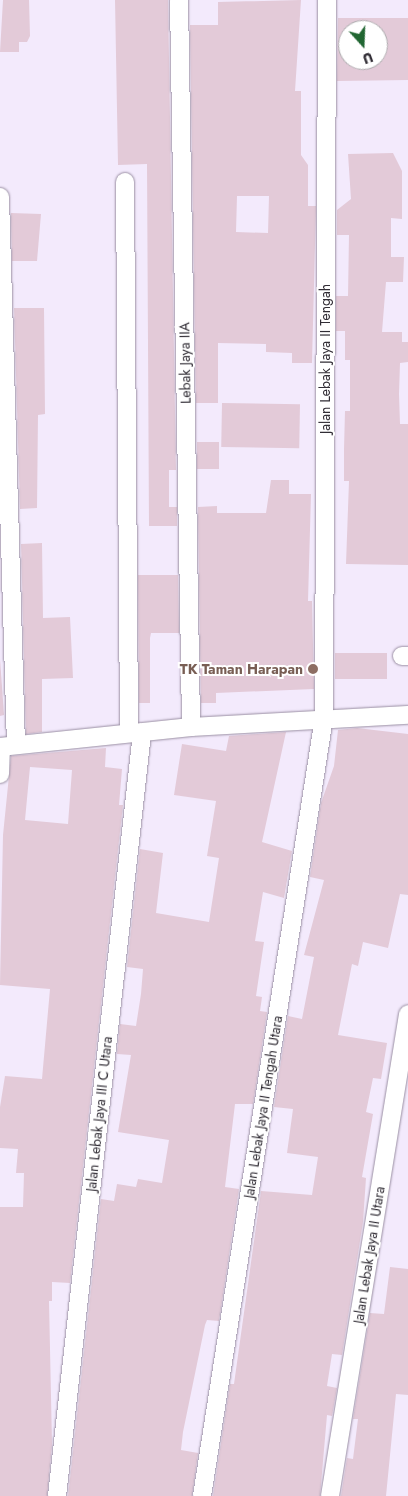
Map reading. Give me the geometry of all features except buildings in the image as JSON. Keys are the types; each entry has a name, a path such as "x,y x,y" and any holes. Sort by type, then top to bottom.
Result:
{"street":[{"name":"Lebak Jaya IIA","path":"179,0 191,727"},
{"name":"Jalan Lebak Jaya II Tengah","path":"324,718 327,0"},
{"name":"Jalan Lebak Jaya III C Utara","path":"57,1496 135,733 125,182"},
{"path":"0,197 6,747 0,774"},
{"path":"6,747 191,727 324,718 408,715"},
{"name":"Jalan Lebak Jaya II Tengah Utara","path":"202,1496 324,718"},
{"name":"Jalan Lebak Jaya II Utara","path":"330,1496 408,1014"}],"place":[{"name":"TK Taman Harapan","path":"313,669"}]}
